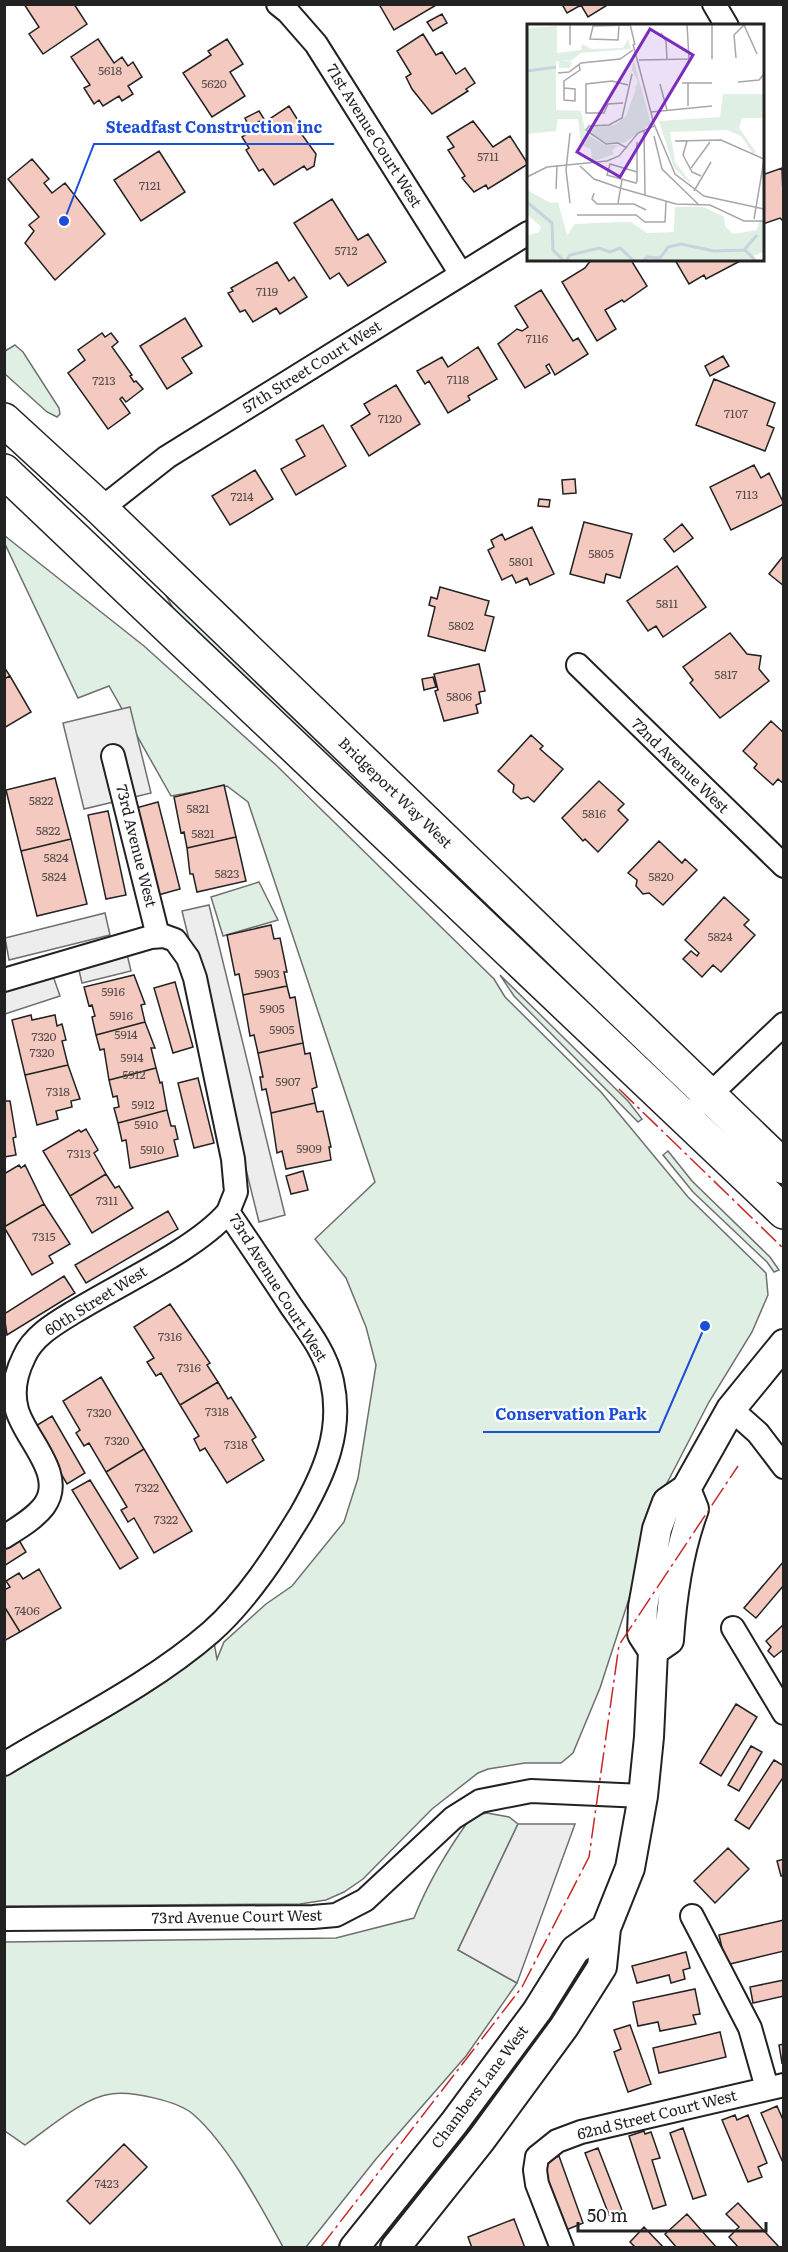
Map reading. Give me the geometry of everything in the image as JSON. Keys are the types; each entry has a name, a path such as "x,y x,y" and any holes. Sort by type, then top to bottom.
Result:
{"main road":[{"name":"Bridgeport Way West","path":"4,420 101,509 783,1167"},
{"path":"8,477 91,510 101,509 106,536 114,550 150,592 178,638"},
{"path":"8,477 783,1212"}],"street":[{"name":"71st Avenue Court West","path":"278,4 316,44 461,274"},
{"path":"714,4 726,24"},
{"name":"57th Street Court West","path":"101,509 166,457 527,234"},
{"name":"72nd Avenue West","path":"578,665 783,866"},
{"name":"73rd Avenue West","path":"113,756 158,936"},
{"path":"4,980 158,936"},
{"name":"73rd Avenue Court West","path":"4,1764 149,1677 212,1631 253,1586 296,1522 324,1469 335,1434 332,1379 316,1343 228,1212 236,1192 234,1168 195,978 180,946 169,937 158,936"},
{"path":"683,1119 783,1024"},
{"name":"60th Street West","path":"4,1537 44,1506 51,1489 46,1468 16,1407 15,1382 24,1355 31,1345 67,1316 200,1236 228,1212"},
{"name":"Chambers Lane West","path":"395,2247 481,2140 564,2027 602,1967 606,1928 630,1868 643,1796 650,1737 653,1651 669,1640 676,1570 694,1509 686,1489 730,1408 783,1344"},
{"path":"730,1408 758,1433 783,1467"},
{"path":"733,1628 783,1713"},
{"name":"73rd Avenue Court West","path":"4,1919 267,1918 336,1915 365,1900 453,1818 480,1801 531,1791 643,1796"},
{"path":"692,1916 750,2028 775,2087"},
{"name":"Chambers Lane West","path":"354,2247 454,2123 537,2011 575,1950 606,1928"},
{"name":"62nd Street Court West","path":"562,2247 537,2184 537,2157 557,2141 581,2132 775,2087"}],"green space":[{"path":"15,345 23,352 59,408 60,414 57,417 47,412 5,374 5,351"},
{"path":"5,536 144,646 276,765 494,979 505,997 601,1092 688,1197 766,1273 768,1295 752,1332 709,1402 666,1485 600,1688 573,1753 561,1763 525,1763 488,1769 478,1773 432,1809 363,1879 344,1892 326,1900 300,1904 5,1906 5,1775 45,1750 212,1631 217,1659 224,1642 266,1604 292,1586 344,1522 358,1478 376,1365 366,1327 346,1278 315,1239 375,1182 248,802 227,786 171,796 109,686 78,698 5,544"},
{"path":"164,592 565,978 570,984 182,624"},
{"path":"259,882 278,920 223,936 211,897"},
{"path":"500,975 628,1101 642,1119 638,1122 514,996"},
{"path":"668,1151 692,1181 770,1257 779,1270 774,1272 767,1262 693,1192 663,1155"},
{"path":"487,1813 509,1817 518,1824 458,1950 517,1983 466,2056 376,2159 306,2247 283,2247 220,2143 194,2115 178,2105 131,2094 111,2094 100,2096 78,2107 25,2145 5,2131 4,1942 336,1938 414,1918 433,1878 463,1828 472,1816"}],"shaded area":[{"path":"130,707 151,793 84,809 63,723"},
{"path":"209,905 285,1215 259,1222 182,911"},
{"path":"105,913 110,935 9,960 5,938"},
{"path":"127,954 131,971 82,983 78,966"},
{"path":"52,973 60,996 5,1014 4,989"},
{"path":"518,1824 575,1824 517,1983 458,1950"}],"building":[{"path":"24,4 74,4 87,24 43,54 29,34 39,27"},
{"path":"379,4 438,4 394,30"},
{"path":"562,4 609,4 588,17 581,5 567,13"},
{"path":"442,14 447,23 433,31 427,22"},
{"path":"423,34 436,55 442,52 456,74 465,68 475,83 466,89 468,91 432,114 412,89 406,77 411,74 397,51"},
{"path":"98,39 114,63 122,57 128,66 133,62 142,77 128,86 133,94 122,101 119,96 103,106 99,100 94,104 84,88 90,85 71,57"},
{"path":"227,39 243,64 230,72 245,96 212,117 183,73 211,55 208,51"},
{"path":"289,106 304,130 300,132 316,154 314,166 307,170 304,166 274,185 263,169 259,171 246,150 249,148 242,137"},
{"path":"259,111 264,119 249,127 245,118"},
{"path":"473,121 493,147 510,136 527,165 488,189 486,185 474,192 462,178 465,176 448,150 454,147 447,137"},
{"path":"159,151 185,192 141,221 114,180"},
{"path":"32,159 49,179 44,183 52,193 65,183 105,234 55,280 25,243 34,231 29,225 39,217 8,179"},
{"path":"782,168 784,222 780,218 764,224 764,174"},
{"path":"332,199 358,240 368,234 386,262 348,286 339,273 330,279 294,223"},
{"path":"590,261 632,261 647,286 624,302 622,300 605,310 616,329 597,341 562,282 585,268"},
{"path":"676,261 740,261 706,279 704,275 689,284"},
{"path":"277,262 289,281 294,277 307,297 280,314 276,308 253,322 245,310 240,312 228,293 233,291 231,288"},
{"path":"541,290 573,341 578,338 588,354 555,375 549,364 546,366 550,373 525,388 498,344 517,329 522,331 528,327 515,306"},
{"path":"185,318 202,346 182,358 192,373 167,389 140,346"},
{"path":"102,333 105,337 111,333 118,342 112,347 132,375 130,376 134,382 136,381 143,389 126,402 122,397 120,399 130,413 108,429 68,373 85,360 78,350"},
{"path":"478,347 497,379 468,396 470,400 448,413 429,381 425,384 417,371 442,357 448,367"},
{"path":"723,356 729,366 710,376 705,366"},
{"path":"714,379 775,403 767,425 774,428 765,451 696,425"},
{"path":"396,385 420,424 369,456 351,426 370,414 364,404"},
{"path":"323,425 346,466 296,495 281,469 305,456 296,440"},
{"path":"754,465 761,478 769,473 784,504 731,530 710,487"},
{"path":"255,470 273,499 230,525 212,496"},
{"path":"575,479 576,493 563,494 562,480"},
{"path":"539,499 550,500 549,507 538,506"},
{"path":"584,522 632,534 620,578 606,574 604,583 570,574"},
{"path":"682,524 693,538 674,552 664,539"},
{"path":"532,527 554,574 530,585 527,578 516,583 512,575 502,580 488,550 494,547 491,540 502,534 505,540"},
{"path":"784,555 784,586 769,574"},
{"path":"677,566 706,607 663,637 656,626 648,631 627,601"},
{"path":"440,587 489,601 485,615 494,617 485,651 428,636 435,607 429,605 431,597 437,599"},
{"path":"730,633 747,654 761,656 759,669 769,681 720,718 690,683 693,680 683,667"},
{"path":"479,664 485,691 479,692 481,703 476,705 478,713 444,721 435,691 438,690 434,674"},
{"path":"4,667 10,676 4,679"},
{"path":"10,676 31,712 4,728 4,679"},
{"path":"433,677 436,687 424,690 422,679"},
{"path":"771,721 784,733 784,784 778,779 773,785 754,768 757,764 743,751"},
{"path":"531,735 543,746 540,749 563,769 534,802 528,797 521,799 513,792 514,785 498,771"},
{"path":"55,778 71,839 21,851 6,790"},
{"path":"599,781 624,804 618,810 628,820 598,852 585,839 583,841 562,818"},
{"path":"224,785 236,837 187,848 184,832 181,833 174,797"},
{"path":"158,802 180,889 158,895 136,808"},
{"path":"108,811 126,895 106,899 88,815"},
{"path":"236,837 246,881 197,892 193,874 190,874 187,848"},
{"path":"71,839 87,904 37,916 21,851"},
{"path":"659,841 682,863 685,859 697,870 663,905 649,893 643,894 636,886 637,880 628,873"},
{"path":"724,897 749,920 744,925 755,935 721,972 713,965 702,977 683,959 691,951 697,956 699,953 685,940"},
{"path":"271,925 274,939 280,938 287,972 284,972 287,986 243,995 239,974 235,975 227,935"},
{"path":"134,975 145,1004 141,1005 145,1022 96,1035 92,1017 95,1016 92,1005 89,1006 84,987"},
{"path":"175,982 193,1047 173,1053 154,988"},
{"path":"287,986 290,998 295,997 303,1043 258,1053 254,1035 250,1036 243,995"},
{"path":"31,1015 32,1020 55,1015 57,1026 62,1024 66,1040 62,1041 68,1065 25,1075 12,1020"},
{"path":"145,1022 155,1048 151,1048 156,1068 109,1080 104,1049 100,1050 96,1035"},
{"path":"303,1043 305,1054 310,1053 317,1087 312,1089 315,1103 271,1113 266,1089 262,1090 260,1077 263,1077 258,1053"},
{"path":"68,1065 80,1099 71,1101 72,1107 56,1111 58,1119 37,1125 25,1075"},
{"path":"156,1068 160,1083 162,1082 167,1110 118,1123 114,1108 119,1107 117,1096 113,1097 109,1080"},
{"path":"198,1078 214,1143 194,1148 178,1083"},
{"path":"4,1097 5,1101 10,1101 16,1137 13,1138 16,1155 4,1157"},
{"path":"315,1103 317,1112 323,1111 331,1147 329,1147 331,1160 286,1169 282,1151 277,1153 271,1113"},
{"path":"167,1110 171,1126 175,1126 178,1139 174,1140 178,1156 130,1168 126,1140 122,1141 118,1123"},
{"path":"86,1129 98,1150 94,1153 106,1174 70,1196 43,1151 79,1130 81,1132"},
{"path":"19,1165 21,1168 25,1165 44,1204 4,1227 4,1174"},
{"path":"303,1171 308,1190 291,1194 286,1176"},
{"path":"106,1174 115,1188 119,1186 133,1208 92,1233 70,1196"},
{"path":"44,1204 70,1244 49,1256 53,1263 32,1275 4,1227"},
{"path":"168,1211 178,1229 86,1283 75,1265"},
{"path":"64,1276 75,1293 7,1335 4,1314"},
{"path":"170,1304 210,1363 207,1365 218,1382 180,1405 161,1373 156,1376 147,1362 154,1358 134,1327"},
{"path":"101,1377 144,1449 106,1472 89,1443 84,1446 76,1433 80,1430 63,1401"},
{"path":"218,1382 228,1399 231,1397 256,1437 252,1440 264,1460 227,1483 205,1448 200,1451 194,1439 199,1436 180,1405"},
{"path":"52,1416 85,1473 67,1484 34,1427"},
{"path":"144,1449 192,1531 154,1553 134,1518 128,1522 121,1510 127,1507 106,1472"},
{"path":"90,1480 138,1558 120,1569 72,1490"},
{"path":"16,1535 26,1552 4,1566 4,1542"},
{"path":"784,1561 784,1585 756,1618 744,1608"},
{"path":"39,1569 61,1608 20,1632 4,1606 4,1590 10,1587 6,1581 19,1573 23,1579"},
{"path":"4,1606 20,1632 4,1641"},
{"path":"784,1624 784,1649 774,1657 768,1651 771,1647 766,1641"},
{"path":"736,1704 757,1717 721,1776 700,1763"},
{"path":"751,1746 762,1752 739,1791 728,1785"},
{"path":"774,1760 784,1766 784,1776 749,1829 735,1820"},
{"path":"728,1848 749,1869 715,1903 694,1881"},
{"path":"784,1859 784,1875 781,1876 777,1861"},
{"path":"784,1920 784,1951 726,1965 719,1935"},
{"path":"686,1952 690,1968 683,1970 685,1979 671,1983 669,1975 637,1983 632,1966"},
{"path":"784,1980 784,1996 753,2003 750,1987"},
{"path":"695,1989 700,2014 693,2015 696,2024 660,2031 658,2022 638,2026 633,2002"},
{"path":"630,2025 651,2084 628,2092 614,2052 621,2049 614,2030"},
{"path":"720,2032 726,2057 659,2073 653,2048"},
{"path":"784,2044 784,2062 782,2063 779,2045"},
{"path":"777,2106 784,2122 784,2165 761,2113"},
{"path":"735,2115 737,2120 748,2115 767,2163 758,2167 762,2177 748,2182 722,2120"},
{"path":"683,2128 706,2195 693,2199 670,2133"},
{"path":"644,2131 645,2134 651,2132 660,2158 652,2160 666,2205 653,2209 629,2136"},
{"path":"124,2144 147,2167 90,2224 67,2201"},
{"path":"598,2148 622,2210 609,2215 585,2153"},
{"path":"559,2156 583,2223 566,2230 542,2163"},
{"path":"738,2203 780,2248 739,2248 729,2237 739,2227 726,2214"},
{"path":"687,2214 717,2248 677,2248 665,2234"},
{"path":"514,2219 525,2248 472,2248 468,2237"},
{"path":"644,2227 664,2248 636,2248 630,2242"}],"power":[{"path":"619,1089 784,1249"},
{"path":"320,2248 522,1987 589,1857 619,1645 738,1466"}],"place":[{"name":"Steadfast Construction inc","path":"64,221"},
{"name":"Conservation Park","path":"705,1326"}]}
